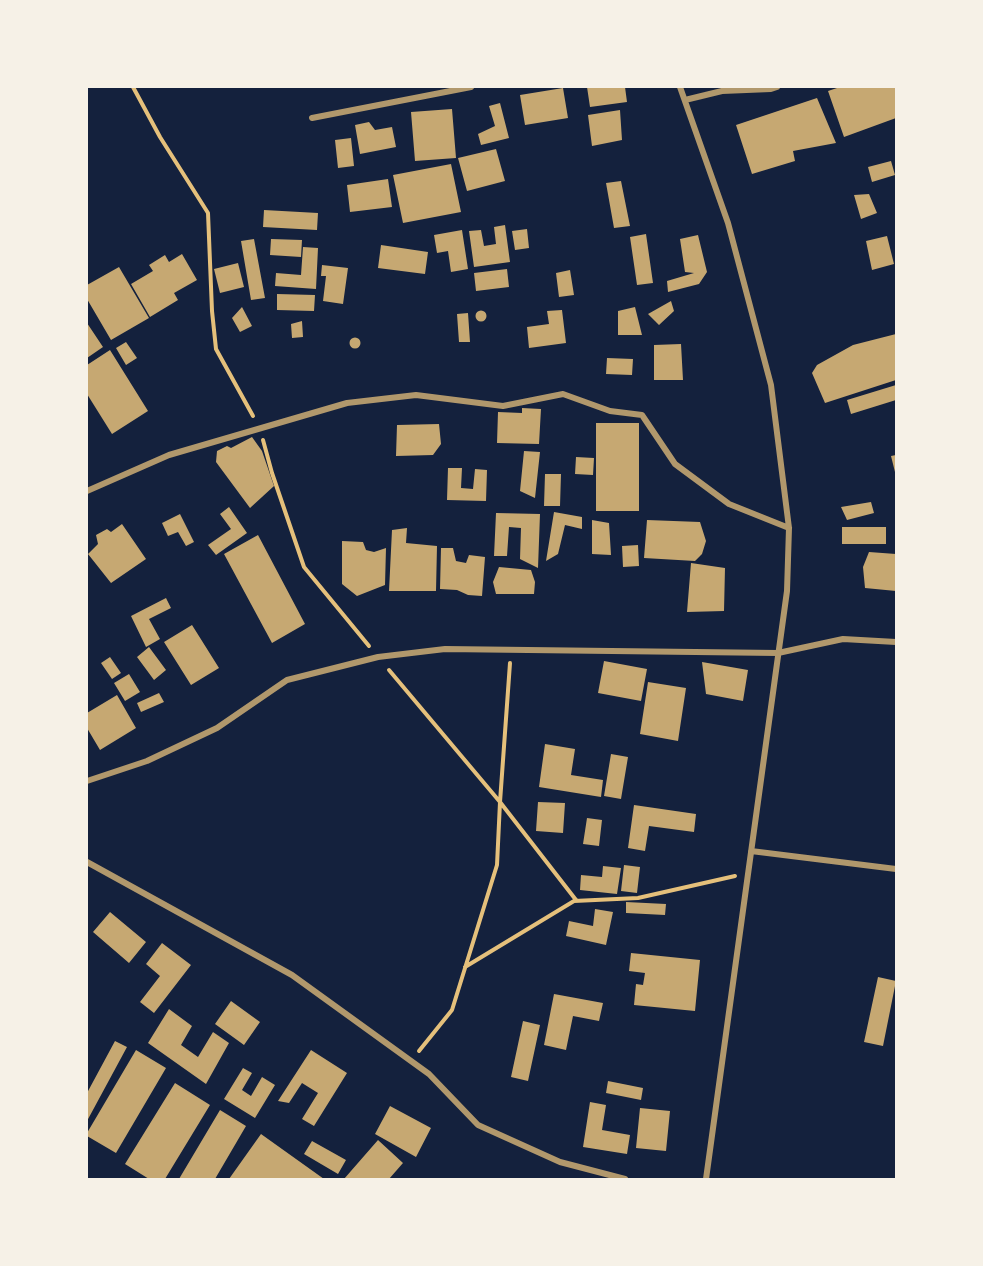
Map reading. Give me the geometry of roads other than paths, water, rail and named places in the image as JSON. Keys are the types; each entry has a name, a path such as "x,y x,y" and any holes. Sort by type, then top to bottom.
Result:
{"street":[{"path":"312,118 471,87"},
{"path":"680,87 728,223 771,385 789,528 787,591 706,1179"},
{"path":"685,100 722,91 777,87"},
{"path":"87,491 170,455 347,403 416,395 503,406 563,394 610,411 642,415 675,464 729,504 789,528"},
{"path":"87,781 147,760 217,728 287,680 378,657 446,649 778,652 843,639 896,642"},
{"path":"751,851 896,869"},
{"path":"87,862 292,975 429,1074 478,1125 560,1162 625,1179"}]}
